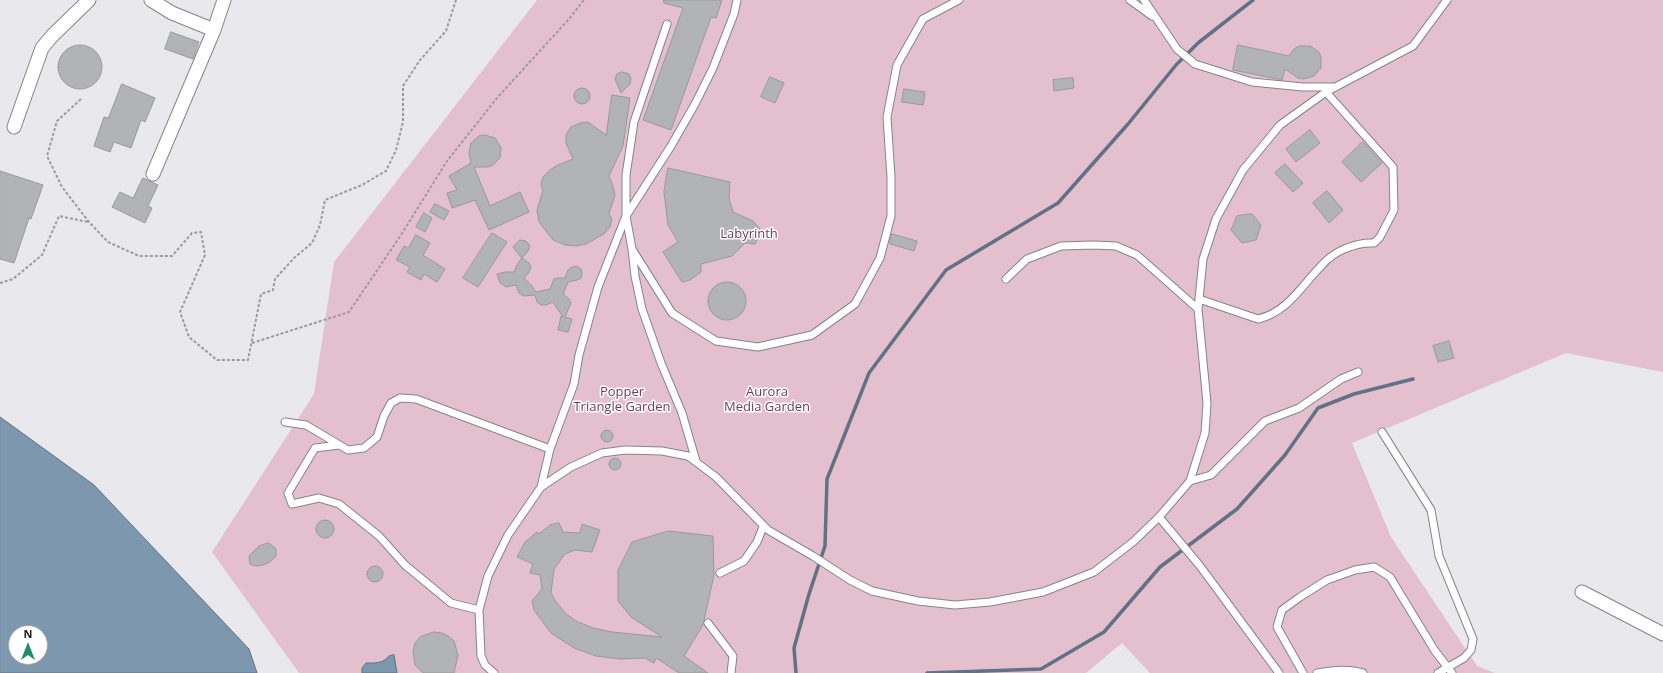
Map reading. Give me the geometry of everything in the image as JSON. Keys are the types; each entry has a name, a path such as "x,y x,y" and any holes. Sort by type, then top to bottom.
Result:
{"street":[{"path":"14,127 42,48 52,36 89,0"},
{"path":"151,0 172,13 214,30"},
{"path":"153,174 214,30 224,0"},
{"path":"1582,592 1663,634"}],"lane":[{"path":"541,487 550,449 574,384 579,355 598,286 626,216 671,146 695,104 713,68 734,14 737,0"},
{"path":"632,249 672,313 716,341 758,347 812,335 855,304 880,258 891,216 891,177 887,117 897,65 923,19 959,0"},
{"path":"1130,0 1158,21"},
{"path":"1144,0 1177,49 1195,64 1252,82 1303,87 1336,87"},
{"path":"494,673 485,665 481,656 479,610 488,576 508,534 541,487 570,467 602,453 625,450 662,450 688,456 716,477 763,527 813,556 850,580 872,591 918,600 955,605 990,602 1043,592 1094,572 1133,542 1159,517 1190,481 1205,433 1207,403 1198,309 1203,259 1216,219 1243,170 1280,125 1326,92 1413,46 1447,0"},
{"path":"667,24 634,122 626,175 626,216 635,276 642,309 661,363 682,413 696,461"},
{"path":"1199,299 1258,318 1267,317 1287,304 1306,284 1322,263 1347,248 1363,243 1374,243 1380,237 1394,210 1393,167 1326,92"},
{"path":"1006,279 1027,259 1061,246 1116,246 1137,255 1198,309"},
{"path":"1190,481 1211,475 1265,421 1299,408 1341,380 1358,372"},
{"path":"285,422 306,425 348,450 364,448 377,437 384,416 391,403 400,398 416,399 550,449"},
{"path":"1382,432 1432,510 1439,556 1473,639 1471,650 1464,658 1449,670 1438,673"},
{"path":"339,445 315,448 288,493 292,504 319,498 339,504 379,536 405,565 451,603 479,610"},
{"path":"1159,517 1200,566 1279,673"},
{"path":"720,573 744,561 757,542 763,527"},
{"path":"1302,673 1276,628 1282,610 1326,580 1355,570 1374,567 1390,577 1435,651 1449,670"},
{"path":"708,623 732,656 731,673"},
{"path":"1317,673 1328,670 1352,670 1362,673"}],"path":[{"path":"82,99 57,121 47,156 62,187 89,222 108,242 139,256 172,256 192,233 201,232 205,255 180,312 190,337 218,360 248,360 261,294 273,290 275,279 294,258 312,243 320,225 325,200 362,185 386,171 396,150 403,122 403,86 420,60 446,31 456,0"},
{"path":"252,343 349,312 401,235 447,161 497,98 569,20 584,0"},
{"path":"0,284 13,279 42,255 59,216 89,222"}],"green space":[{"path":"537,0 1663,0 1663,372 1566,353 1352,443 1391,537 1477,666 1495,673 1150,673 1122,643 1086,673 299,673 212,552 314,394 334,262"}],"water":[{"path":"0,417 94,485 249,649 257,673 0,673"},
{"path":"394,655 397,673 362,673 362,668 366,663 381,662 389,656"}],"building":[{"path":"664,0 722,0 716,18 711,17 671,130 643,120 683,8 664,3"},
{"path":"171,32 199,42 193,59 165,49"},
{"path":"76,45 84,45 89,46 96,51 101,58 101,76 96,83 89,88 76,89 68,86 61,79 58,71 58,63 61,55 68,48"},
{"path":"1238,45 1289,56 1294,49 1299,46 1310,46 1319,52 1321,57 1321,68 1314,76 1304,79 1298,78 1285,69 1282,80 1233,70"},
{"path":"622,72 629,74 631,79 630,84 621,93 615,79 617,74"},
{"path":"770,77 784,83 775,103 761,97"},
{"path":"1073,78 1074,88 1054,91 1053,80"},
{"path":"122,84 155,98 145,122 141,120 131,148 114,142 110,152 94,146 104,117 108,118"},
{"path":"582,88 588,90 590,96 588,102 582,104 576,102 574,96 576,90"},
{"path":"904,89 925,92 923,105 902,102"},
{"path":"612,95 630,98 623,146 609,176 615,195 609,214 612,219 610,227 604,234 586,244 576,246 565,245 553,240 539,222 537,210 543,190 541,185 543,177 558,165 573,159 566,143 566,135 571,127 580,123 588,122 606,135"},
{"path":"1310,130 1320,143 1296,162 1286,149"},
{"path":"485,135 495,138 501,147 500,158 493,165 488,167 474,167 490,206 520,192 529,212 489,230 475,200 452,208 447,193 457,190 449,176 471,163 469,153 471,143 479,136"},
{"path":"1363,142 1382,163 1361,182 1342,162"},
{"path":"1285,164 1303,183 1293,192 1275,173"},
{"path":"668,168 730,182 729,198 733,212 753,221 760,229 759,237 755,244 745,243 732,256 701,264 701,272 690,280 682,282 663,252 678,242 668,225 664,192"},
{"path":"0,171 43,185 31,219 29,218 14,263 0,259"},
{"path":"143,178 158,185 148,206 152,208 145,223 112,207 120,192 133,198"},
{"path":"1327,191 1343,210 1329,223 1313,203"},
{"path":"435,204 449,211 444,220 430,212"},
{"path":"424,213 432,218 425,232 416,227"},
{"path":"1252,214 1261,225 1256,240 1242,243 1231,230 1237,216"},
{"path":"492,233 507,242 478,287 463,278"},
{"path":"892,234 917,241 914,251 890,244"},
{"path":"416,235 430,243 423,255 445,269 437,282 424,274 421,280 407,272 410,267 396,260 404,246 408,248"},
{"path":"520,240 526,241 530,246 522,258 513,247"},
{"path":"522,258 529,263 531,267 524,278 536,292 550,289 554,279 565,278 568,270 572,267 577,266 581,269 581,278 568,282 563,294 571,303 565,317 572,319 568,332 558,330 561,316 563,317 553,302 546,305 541,305 537,302 535,295 523,296 519,293 516,285 506,287 500,283 497,274 514,272"},
{"path":"723,282 731,282 741,287 745,294 745,308 741,315 731,320 723,320 713,315 711,312 708,305 708,297 713,287 716,285"},
{"path":"1449,341 1454,358 1438,362 1433,346"},
{"path":"605,430 609,430 613,436 609,442 605,442 601,438 601,434"},
{"path":"613,458 617,458 621,464 617,470 613,470 609,466 609,462"},
{"path":"325,520 331,523 334,529 331,535 325,538 319,535 316,529 319,523"},
{"path":"559,523 563,532 580,533 582,524 600,530 592,552 575,550 565,554 554,569 551,593 566,614 578,622 593,628 612,632 662,637 631,617 618,601 618,570 632,542 668,531 713,536 714,575 703,625 684,656 708,673 679,673 656,658 654,663 645,658 620,659 596,656 574,648 551,633 534,610 532,601 542,589 540,575 530,573 533,564 517,557 525,542 537,532 539,534 550,525"},
{"path":"269,543 276,549 276,556 270,562 263,565 255,566 250,564 249,556 259,546"},
{"path":"375,566 382,571 383,574 378,581 375,582 368,577 367,574 372,567"},
{"path":"434,632 442,633 454,641 458,655 454,673 423,673 415,665 413,651 415,643 420,637"}],"waterway":[{"path":"796,673 794,648 809,594 825,546 827,479 869,373 946,270 1058,203 1128,124 1176,65 1198,43 1253,0"},
{"path":"927,673 1041,669 1104,632 1160,567 1237,509 1285,455 1318,408 1354,394 1413,379"}],"park label":[{"name":"Labyrinth","path":"749,234"},
{"name":"Popper Triangle Garden","path":"622,400"},
{"name":"Aurora Media Garden","path":"767,400"}]}
